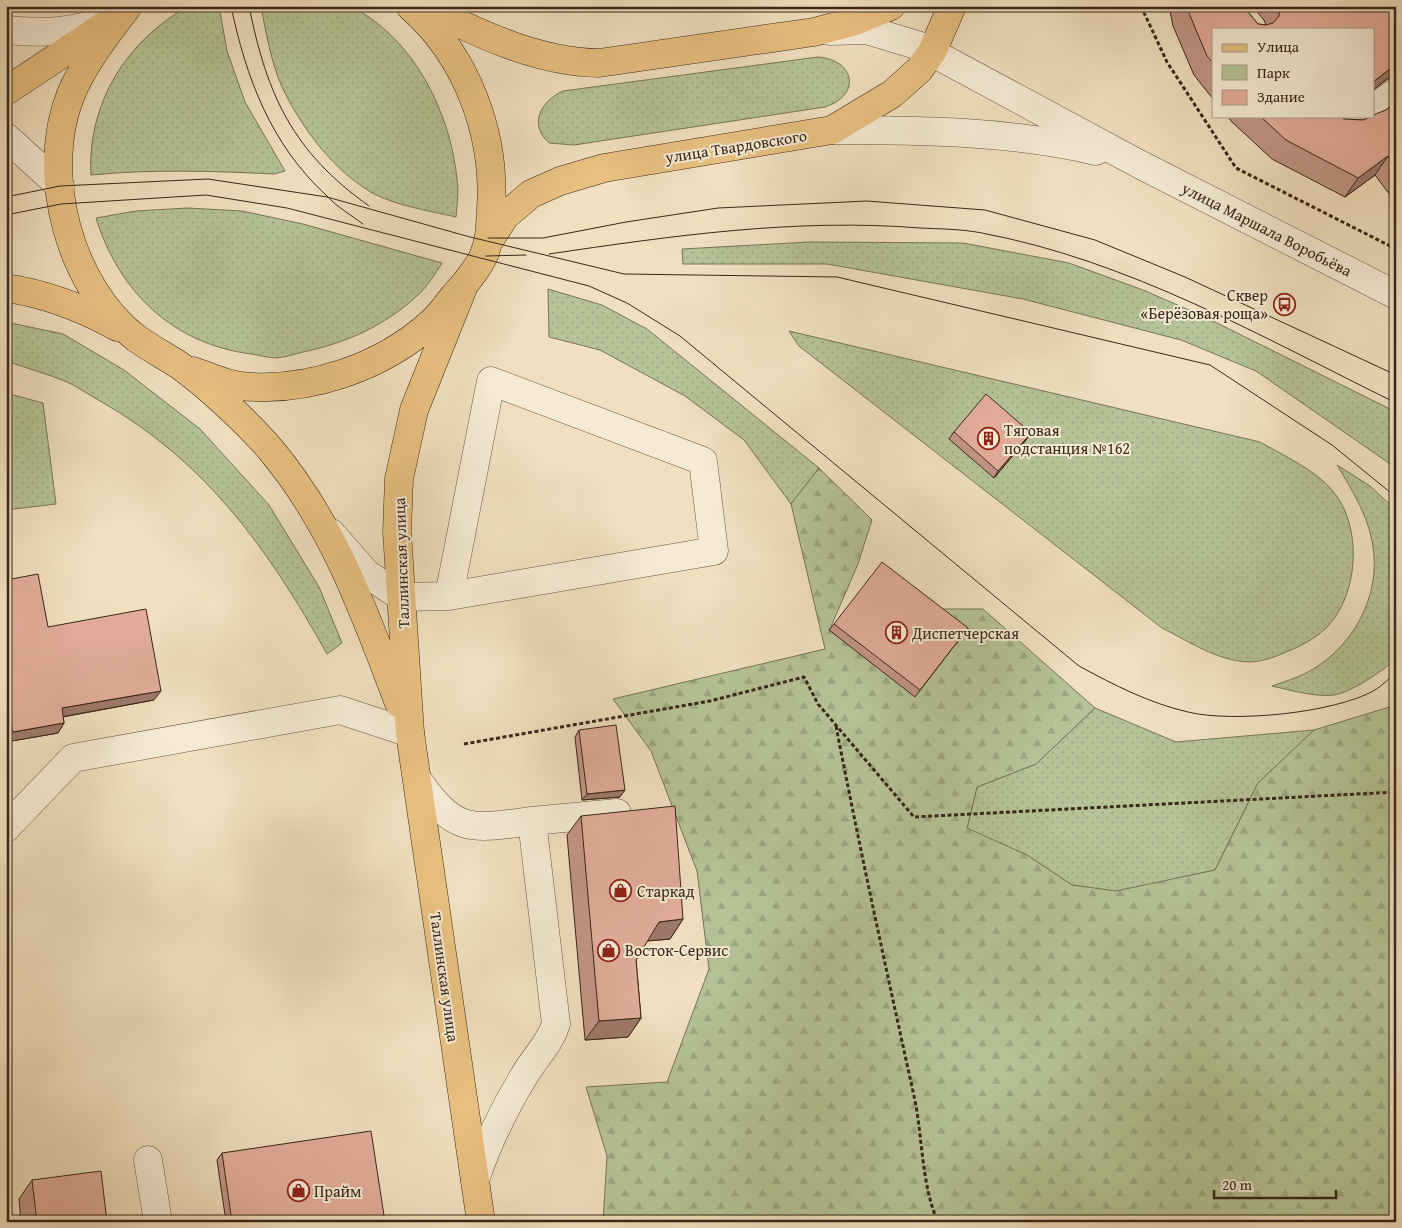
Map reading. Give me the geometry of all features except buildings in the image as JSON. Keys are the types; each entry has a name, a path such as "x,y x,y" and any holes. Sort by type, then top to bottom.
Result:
{"main road":[{"name":"Таллинская улица","path":"180,366 238,386 282,388 337,375 370,362 395,349 432,322 464,285 482,259 489,241 492,183 488,149 477,104 457,62 430,23 410,6"},
{"path":"424,6 536,54 584,63 614,62 814,32 852,22 891,6"},
{"name":"улица Твардовского","path":"489,241 505,216 531,194 560,181 604,168 832,130 892,94 919,70 932,52 952,6"},
{"name":"Таллинская улица","path":"127,9 96,49 71,94 59,142 61,204 68,233 81,266 104,304 136,337 180,366 256,431 296,481 322,522 357,594 410,733"},
{"path":"6,91 127,9"},
{"name":"Таллинская улица","path":"464,285 414,410 402,458 397,503 410,733 481,1222"},
{"path":"6,288 48,295 85,309 136,337"}],"street":[{"path":"6,30 43,34 92,26 127,9"},
{"name":"улица Маршала Воробьёва","path":"814,32 867,30 906,40 932,52 1139,164 1396,295"},
{"path":"1374,108 1396,92"},
{"path":"1321,118 1337,125 1357,121 1361,118"},
{"name":"улица Маршала Воробьёва","path":"832,130 931,130 1021,137 1067,144 1139,164"},
{"path":"6,137 60,186"},
{"path":"322,522 366,573 401,597 449,596 714,551 703,461 491,381 449,596"},
{"path":"9,820 73,758 340,710 410,733"},
{"path":"417,779 430,797 451,817 466,826 484,827 646,810"},
{"path":"475,1180 493,1134 525,1074 552,1035 556,1024 532,821"},
{"path":"148,1160 158,1222"}],"path":[{"path":"1142,6 1167,62 1236,168 1396,249"},
{"path":"464,744 710,702 804,677 818,704 914,817 1396,792"},
{"path":"836,725 865,876 918,1118 931,1206 938,1222"}],"green space":[{"path":"189,6 219,6 227,51 245,102 285,171 274,174 182,171 91,175 92,148 96,123 104,99 115,76 130,55 147,37 167,20"},
{"path":"261,6 350,6 372,20 410,56 437,103 446,128 453,153 458,184 456,217 385,199 353,180 328,157 307,130 282,87 272,58"},
{"path":"818,57 840,64 846,71 849,79 849,87 845,95 837,102 825,107 574,145 549,143 539,128 538,121 543,107 555,95 563,91"},
{"path":"187,208 242,211 303,224 442,263 424,289 404,307 378,325 334,344 277,358 223,348 197,339 174,326 153,310 135,291 119,269 106,245 96,218 136,211"},
{"path":"810,242 963,243 1069,263 1143,290 1205,317 1396,412 1396,468 1256,371 1181,340 1023,299 827,264 683,264 682,249"},
{"path":"548,289 602,305 647,329 819,468 791,504 744,440 685,396 600,350 549,337"},
{"path":"6,322 63,334 124,370 200,429 269,505 319,587 342,643 327,654 282,579 258,544 232,511 172,451 138,425 75,386 52,376 6,361"},
{"path":"789,331 1260,442 1317,476 1332,490 1342,505 1349,522 1353,560 1351,579 1346,597 1338,613 1327,627 1313,639 1273,657 1249,662 1238,661 1194,645 1162,628 799,346"},
{"path":"6,393 43,403 56,504 6,510"},
{"path":"1337,465 1370,486 1396,510 1396,659 1354,688 1339,694 1323,695 1272,686 1304,674 1321,664 1337,651 1350,635 1368,600 1373,581 1374,561 1370,531 1353,492"},
{"path":"819,468 872,520 858,564 829,631 942,609 983,609 1095,708 1036,764 977,787 967,828 1027,855 1072,885 1116,891 1215,870 1258,783 1314,730 1396,705 1396,1222 603,1222 607,1156 586,1087 667,1082 709,969 697,871 651,751 613,699 825,649 791,504"},
{"path":"1095,708 1176,742 1314,730 1258,783 1215,870 1116,892 1072,885 1027,855 967,829 977,787 1036,764"}],"tram line":[{"path":"231,6 244,59 253,84 276,132 290,155 307,176 335,204 363,224"},
{"path":"249,6 265,68 287,120 302,143 321,165 343,186 369,206"},
{"path":"6,197 60,186 208,179 327,197 470,237 624,274 837,277 1210,365 1332,445 1396,497"},
{"path":"6,215 61,204 206,195 287,208 589,286 627,303 680,336 1079,666 1119,687 1159,704 1188,712 1207,715 1256,716 1283,714 1335,705 1375,690 1396,673"},
{"path":"488,238 543,238 626,222 718,208 867,201 985,210 1095,240 1185,277 1396,375"},
{"path":"549,254 687,235 780,227 873,226 951,229 982,233 1037,246 1090,262 1143,282 1245,328 1396,403"},
{"path":"486,256 526,255"}],"place":[{"name":"Сквер «Берёзовая роща»","path":"1284,304"},
{"name":"Тяговая подстанция №162","path":"988,439"},
{"name":"Диспетчерская","path":"896,633"},
{"name":"Старкад","path":"621,891"},
{"name":"Восток-Сервис","path":"609,950"},
{"name":"Прайм","path":"298,1191"}]}
